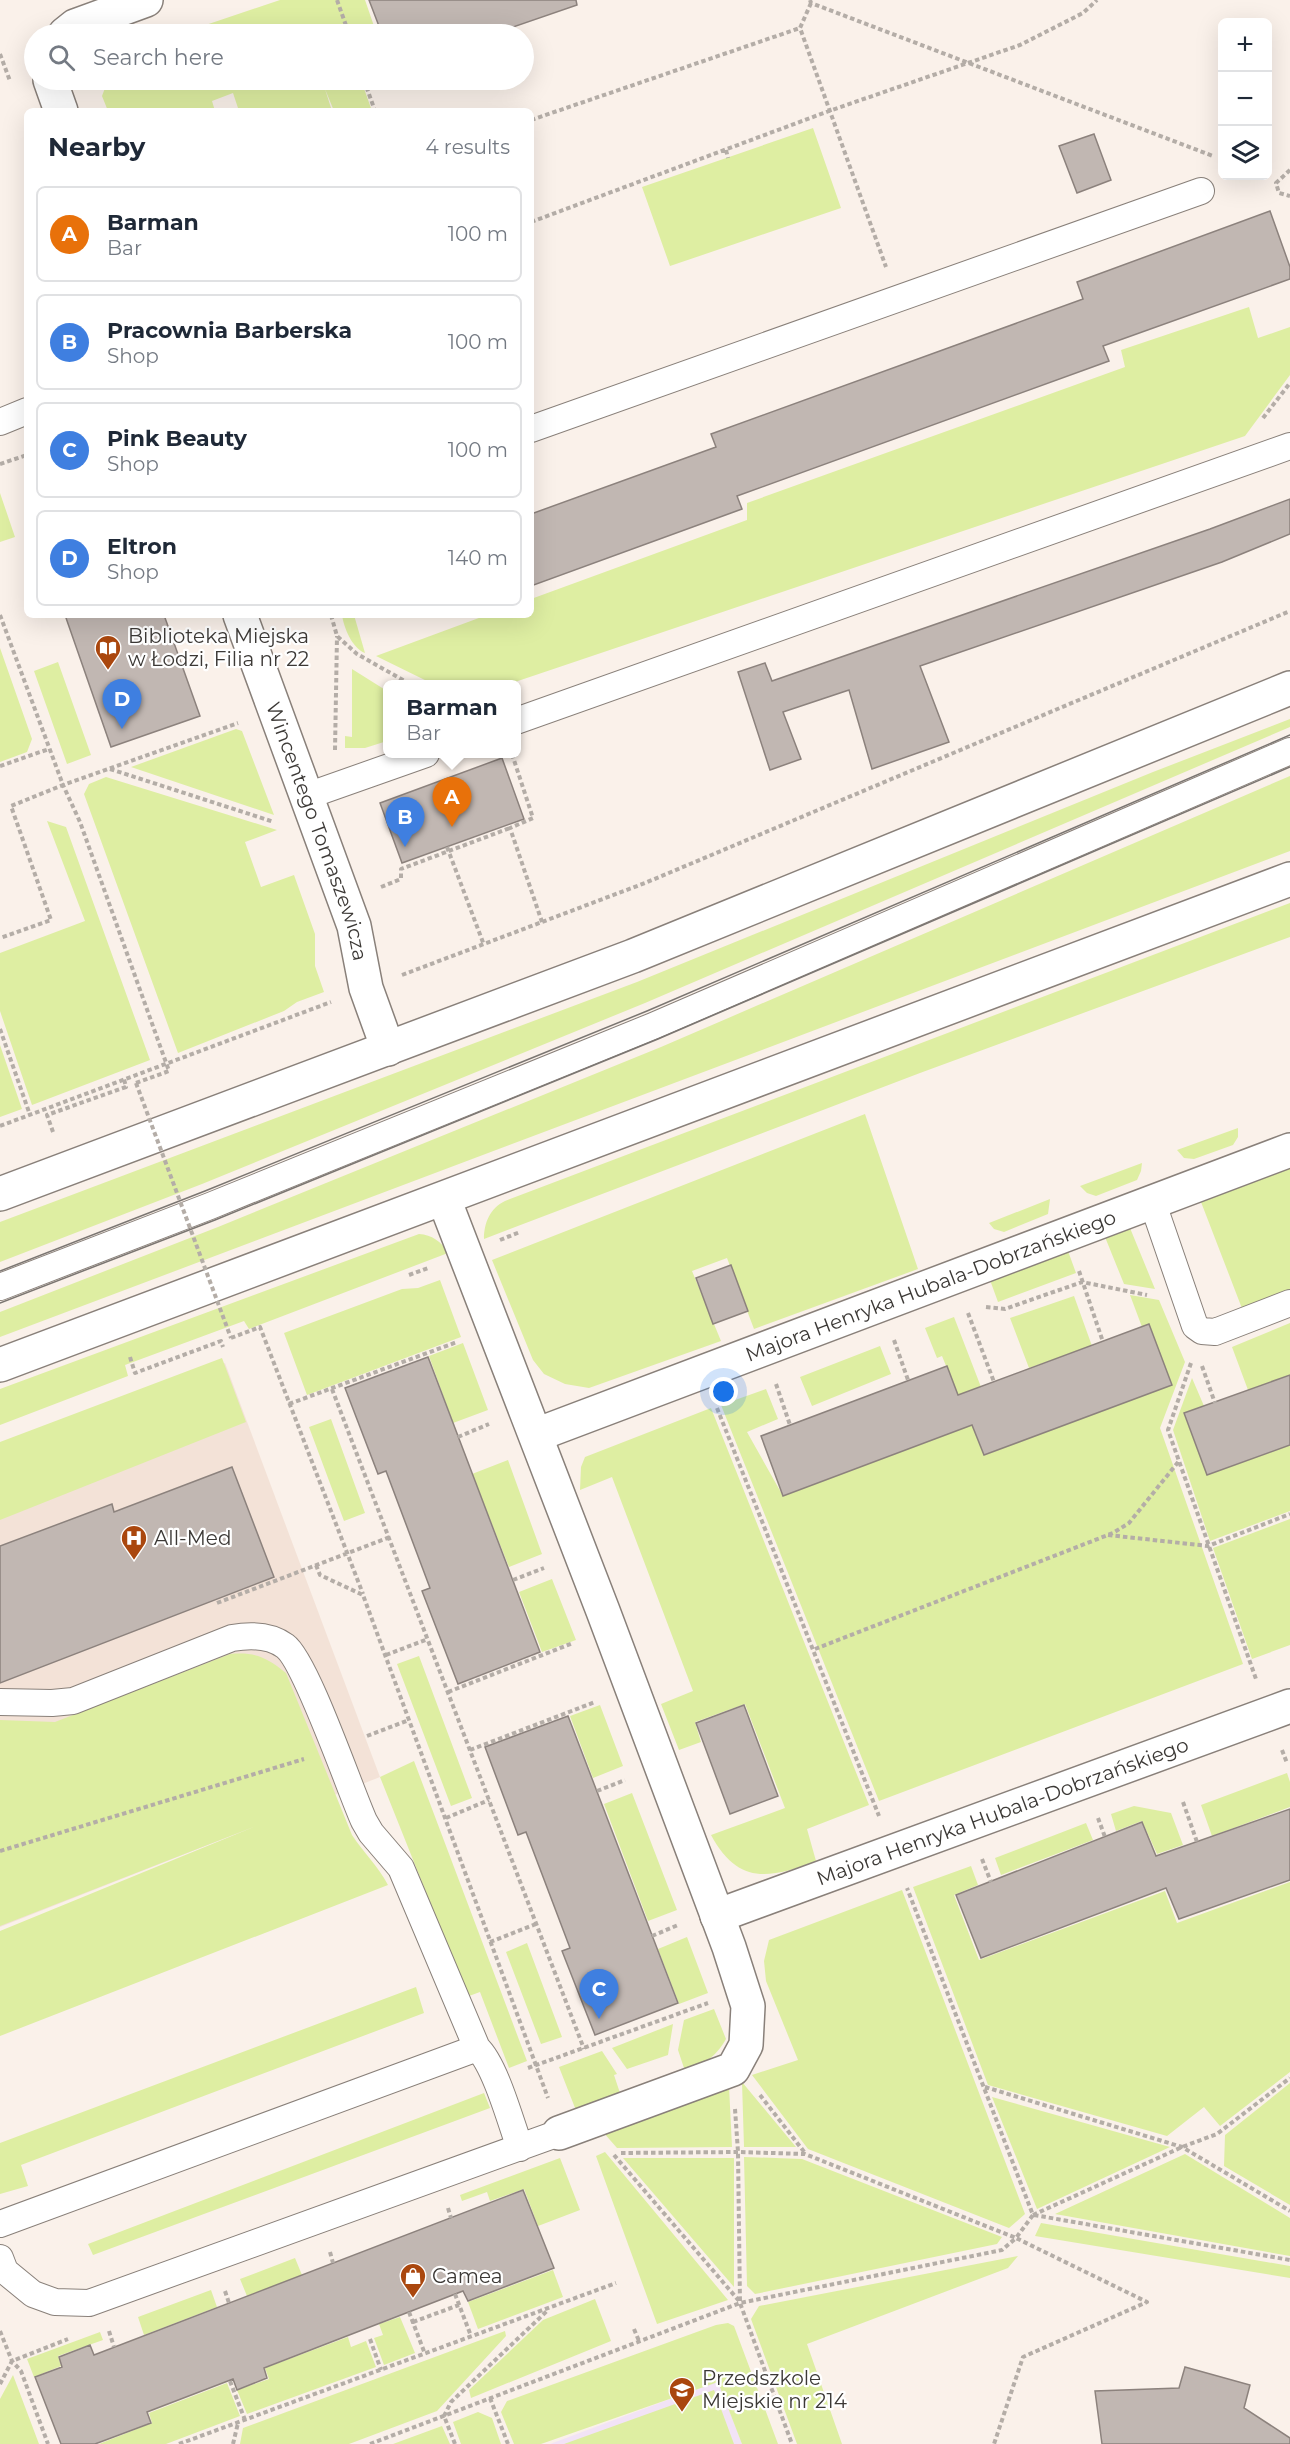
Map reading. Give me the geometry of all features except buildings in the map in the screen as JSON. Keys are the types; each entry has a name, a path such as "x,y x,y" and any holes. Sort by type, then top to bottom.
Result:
{"street":[{"path":"80,24 146,0"},
{"path":"54,90 60,108"},
{"name":"Wincentego Tomaszewicza","path":"241,618 275,710 321,791 345,901 354,926 366,988 388,1048"},
{"path":"0,1194 705,927 1290,688"},
{"path":"0,1365 1290,879"},
{"name":"Majora Henryka Hubala-Dobrzańskiego","path":"536,1435 1290,1150"},
{"path":"444,1198 717,1916 748,2006 746,2045 733,2069 560,2133"},
{"name":"Majora Henryka Hubala-Dobrzańskiego","path":"717,1916 1280,1710"}],"lane":[{"path":"534,428 1201,191"},
{"path":"0,422 24,412"},
{"path":"521,719 1290,446"},
{"path":"0,1287 210,1206 653,1026 1290,751"},
{"path":"321,791 412,758"},
{"path":"1152,1201 1199,1340 1290,1303"},
{"path":"0,1702 73,1701 232,1638 250,1635 285,1646 296,1660 370,1833 401,1869 477,2048 484,2054 495,2079 520,2148"},
{"path":"0,2224 477,2048"},
{"path":"0,2258 5,2271 33,2294 55,2302 89,2303 560,2133"}],"path":[{"path":"337,0 345,24"},
{"path":"534,221 830,111 1020,45 1083,13 1097,0"},
{"path":"897,298 800,28 811,2 1213,156"},
{"path":"534,119 800,28"},
{"path":"368,90 374,108"},
{"path":"726,150 728,158"},
{"path":"1290,170 1276,183 1279,192 1290,196"},
{"path":"0,464 24,455"},
{"path":"400,975 656,878 1290,611"},
{"path":"0,615 49,749 80,822 169,1071 135,1083 231,1338 260,1327 386,1655 560,2133"},
{"path":"321,791 337,636 332,618"},
{"path":"337,636 357,654 403,680"},
{"path":"0,938 51,920 10,806 275,710"},
{"path":"0,766 49,749"},
{"path":"345,901 401,879 400,869 533,818 514,758"},
{"path":"109,769 282,824"},
{"path":"510,828 542,922"},
{"path":"448,849 484,945"},
{"path":"0,1126 327,1003"},
{"path":"0,1029 30,1115"},
{"path":"54,1133 47,1115 126,1087 124,1079"},
{"path":"1082,1282 1103,1342"},
{"path":"966,1305 994,1382"},
{"path":"214,1322 224,1319"},
{"path":"892,1333 908,1380"},
{"path":"1199,1340 1215,1403"},
{"path":"1199,1340 1168,1430 1208,1546 1280,1710 1287,1763"},
{"path":"129,1353 135,1373 221,1341 223,1347"},
{"path":"289,1404 460,1341"},
{"path":"774,1378 790,1425"},
{"path":"332,1389 584,2049"},
{"path":"714,1400 815,1649 1033,2215"},
{"path":"458,1437 490,1423"},
{"path":"815,1649 1107,1535 1129,1523 1179,1461"},
{"path":"1107,1535 1208,1546 1290,1514"},
{"path":"285,1576 390,1537"},
{"path":"316,1565 320,1575 363,1595"},
{"path":"513,1580 545,1567"},
{"path":"386,1655 428,1639"},
{"path":"448,1692 574,1643"},
{"path":"470,1750 597,1702"},
{"path":"0,1851 247,1778 334,1749 409,1720"},
{"path":"597,1791 627,1780"},
{"path":"446,1818 489,1800"},
{"path":"1183,1802 1197,1842"},
{"path":"1096,1811 1105,1837"},
{"path":"980,1855 991,1882"},
{"path":"490,1942 536,1924"},
{"path":"652,1936 681,1924"},
{"path":"495,2079 584,2049 709,2002"},
{"path":"733,2069 746,2077 806,2154"},
{"path":"370,2444 740,2303 1002,2250 1016,2238 1033,2215 1182,2146 1217,2134 1290,2078"},
{"path":"984,2087 1182,2146 1290,2211"},
{"path":"738,2152 740,2303 792,2444"},
{"path":"740,2303 613,2154 738,2152 806,2154 1016,2238 1147,2302 1023,2357 994,2444"},
{"path":"1033,2215 1290,2260"},
{"path":"179,2444 616,2283"},
{"path":"455,2294 471,2337"},
{"path":"412,2322 459,2305"},
{"path":"455,2444 444,2416 451,2402 550,2307"},
{"path":"409,2312 425,2354"},
{"path":"634,2329 639,2341"},
{"path":"0,2331 12,2361 21,2371 48,2444"},
{"path":"369,2339 381,2370"},
{"path":"0,2384 12,2361"},
{"path":"230,2381 244,2420"},
{"path":"490,2398 508,2444"},
{"path":"233,2444 238,2422"}],"shaded area":[{"path":"225,1363 380,1777 0,1927 0,1446"},
{"name":"Przedszkole Miejskie nr 214","path":"718,2381 742,2444 550,2444"}],"green space":[{"path":"280,0 365,0 373,24 209,24"},
{"path":"104,90 325,90 331,108 238,108 233,93 212,101 214,108 107,108 102,96"},
{"path":"325,90 365,90 371,108 333,108"},
{"path":"813,128 841,208 670,266 642,187"},
{"path":"1249,307 1258,338 1290,327 1290,375 1245,436 521,680 425,680 376,656 479,618 534,618 534,598 747,520 747,503 1125,367 1121,350"},
{"path":"0,493 15,537 0,542"},
{"path":"343,618 355,618 365,653 356,647"},
{"path":"0,648 32,739 27,752 0,762"},
{"path":"58,662 91,755 67,764 34,671"},
{"path":"352,669 383,688 383,742 365,748 345,748 345,736 352,737"},
{"path":"1290,719 1290,727 645,1003 202,1184 0,1262 0,1222 637,982 1153,772"},
{"path":"236,729 242,731 274,815 131,767"},
{"path":"1290,776 1290,851 0,1337 0,1312 218,1227 661,1047"},
{"path":"106,777 277,830 245,842 261,887 294,875 315,934 315,966 324,992 297,1002 284,1011 178,1053 84,794 89,784"},
{"path":"47,821 66,827 150,1060 32,1105 0,1011 0,953 85,921"},
{"path":"1290,903 1290,937 920,1073 484,1239 489,1217 495,1208 505,1201"},
{"path":"0,1045 22,1109 0,1117"},
{"path":"865,1114 918,1269 754,1329 727,1258 692,1271 721,1341 589,1388 565,1384 544,1374 533,1360 492,1260"},
{"path":"1238,1128 1238,1137 1233,1145 1194,1159 1184,1158 1177,1150"},
{"path":"1142,1163 1137,1180 1096,1196 1087,1193 1080,1186"},
{"path":"1290,1168 1290,1293 1243,1311 1201,1202"},
{"path":"1050,1199 1048,1214 1004,1232 994,1229 989,1223"},
{"path":"1130,1228 1155,1289 1124,1284 1105,1237"},
{"path":"419,1234 436,1239 448,1253 249,1329 244,1321 125,1365 128,1376 0,1425 0,1389"},
{"path":"1068,1251 1076,1273 998,1302 990,1280"},
{"path":"440,1280 461,1337 307,1395 284,1333 402,1289 418,1288"},
{"path":"1130,1295 1159,1300 1185,1362 1160,1428 1243,1664 879,1801 721,1405 766,1389 778,1419 747,1432 783,1496 972,1425 985,1455 1171,1385 1149,1324 1142,1327"},
{"path":"1074,1296 1092,1346 1029,1368 1010,1318"},
{"path":"954,1317 981,1387 958,1395 942,1356 937,1358 925,1328"},
{"path":"1290,1323 1290,1375 1248,1390 1232,1347"},
{"path":"463,1343 488,1410 453,1423 429,1356"},
{"path":"880,1346 891,1374 812,1406 800,1377"},
{"path":"222,1358 246,1422 0,1520 0,1442"},
{"path":"1192,1378 1204,1406 1184,1414 1207,1475 1290,1445 1290,1511 1210,1541 1173,1430"},
{"path":"711,1408 869,1805 807,1829 816,1861 784,1872 756,1874 744,1870 732,1863 711,1835 785,1808 745,1704 695,1722 701,1742 679,1750 661,1704 693,1691 612,1477 580,1490 581,1467 585,1457"},
{"path":"331,1419 365,1513 344,1521 309,1427"},
{"path":"508,1460 542,1554 509,1567 472,1474"},
{"path":"1290,1519 1290,1645 1252,1659 1213,1548"},
{"path":"552,1579 576,1640 542,1652 519,1592"},
{"path":"230,1654 260,1657 286,1673 352,1835 388,1885 0,2036 0,1931 261,1824 0,1926 0,1720 55,1722"},
{"path":"419,1656 472,1798 451,1806 397,1664"},
{"path":"600,1705 623,1766 593,1778 570,1716"},
{"path":"414,1761 527,2061 509,2068 480,1992 469,1996 457,1970 380,1777"},
{"path":"1287,1773 1290,1782 1290,1807 1212,1836 1201,1805"},
{"path":"632,1793 677,1910 648,1921 604,1804"},
{"path":"1134,1806 1171,1813 1183,1845 1157,1854 1142,1821 1116,1831 1111,1814"},
{"path":"1086,1823 1093,1840 1001,1875 995,1858"},
{"path":"971,1866 978,1885 954,1895 979,1960 1165,1891 1177,1923 1290,1882 1290,2072 1220,2126 1204,2107 1167,2136 988,2085 913,1887"},
{"path":"902,1890 1025,2214 1009,2228 808,2149 752,2075 798,2060 766,1981 764,1961 769,1940"},
{"path":"687,1937 708,1993 679,2004 658,1949"},
{"path":"527,1943 562,2037 541,2044 506,1952"},
{"path":"416,1987 424,2013 21,2165 28,2186 0,2194 0,2143"},
{"path":"714,2009 726,2039 709,2059 685,2071 678,2050 684,2020"},
{"path":"673,2024 668,2055 627,2069 612,2048"},
{"path":"602,2051 617,2074 614,2075 621,2096 577,2113 559,2067"},
{"path":"742,2082 796,2147 744,2147"},
{"path":"1290,2083 1290,2205 1224,2166 1225,2135"},
{"path":"729,2086 732,2147 617,2148 603,2132"},
{"path":"484,2093 490,2108 93,2255 88,2244"},
{"path":"992,2097 1170,2147 1037,2209"},
{"path":"605,2152 728,2300 657,2324 596,2156"},
{"path":"1185,2154 1290,2218 1290,2256 1055,2214"},
{"path":"744,2157 802,2159 1002,2237 997,2244 755,2294 747,2286"},
{"path":"560,2158 580,2210 538,2226 524,2189 490,2201 487,2192 462,2201 460,2195"},
{"path":"623,2158 734,2158 734,2287"},
{"path":"1041,2223 1290,2266 1290,2278 1035,2236"},
{"path":"1018,2256 1008,2268 807,2344 842,2444 797,2444 751,2319 759,2306"},
{"path":"295,2258 302,2275 247,2296 240,2279"},
{"path":"553,2270 563,2297 478,2329 468,2302"},
{"path":"211,2290 217,2307 144,2335 138,2317"},
{"path":"595,2299 611,2341 471,2398 469,2390 543,2320"},
{"path":"400,2317 415,2353 384,2365 374,2338 383,2335 379,2324"},
{"path":"728,2323 734,2326 778,2444 742,2444 718,2382 541,2444 514,2444 501,2412 507,2401 716,2325"},
{"path":"505,2331 506,2336 437,2411 349,2444 240,2444 243,2428"},
{"path":"100,2332 103,2340 58,2356 61,2366 34,2377 27,2359"},
{"path":"348,2337 351,2347 366,2341 376,2367 247,2414 237,2390 269,2379 265,2368"},
{"path":"13,2375 39,2444 0,2444 0,2399"},
{"path":"227,2383 240,2416 166,2444 99,2444 152,2423 149,2413"},
{"name":"Przedszkole Miejskie nr 214","path":"714,2390 734,2444 564,2444"},
{"path":"478,2412 492,2418 501,2444 461,2444 453,2422"},
{"path":"442,2426 450,2444 393,2444"}],"tram line":[{"path":"0,1271 205,1191 647,1011 1290,735"},
{"path":"0,1303 215,1220 658,1039 1290,767"}],"place":[{"name":"Biblioteka Miejska w Łodzi, Filia nr 22","path":"108,671"},
{"name":"Eltron","path":"122,729"},
{"name":"Barman","path":"452,827"},
{"name":"Pracownia Barberska","path":"405,847"},
{"name":"All-Med","path":"134,1561"},
{"name":"Pink Beauty","path":"599,2019"},
{"name":"Camea","path":"413,2299"},
{"name":"Przedszkole Miejskie nr 214","path":"682,2413"}]}
